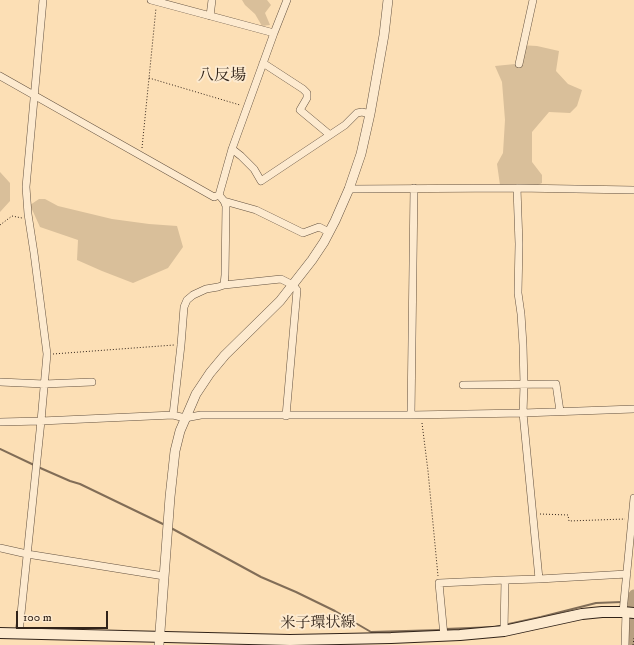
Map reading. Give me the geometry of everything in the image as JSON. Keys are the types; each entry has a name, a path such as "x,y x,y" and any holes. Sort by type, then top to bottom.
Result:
{"main road":[{"name":"米子環状線","path":"0,633 159,641 291,643 392,642 504,631 582,614 628,612"}],"street":[{"path":"19,633 47,354 26,187 43,0"},
{"path":"210,16 212,0"},
{"path":"219,195 232,150 287,0"},
{"path":"159,641 170,497 175,451 180,431 196,394 210,373 225,355 280,301 312,260 329,232 350,189 361,154 370,114 384,35 388,0"},
{"path":"519,64 533,0"},
{"path":"154,1 274,33"},
{"path":"263,63 303,89 308,98 300,110 330,135"},
{"path":"0,76 214,196 219,195"},
{"path":"232,150 254,169 261,181 345,125 357,113 362,112 370,114"},
{"path":"411,415 414,188"},
{"path":"350,189 517,188 634,190"},
{"path":"517,188 519,244 518,293 521,314 524,385 523,413 534,514 539,579"},
{"path":"219,195 226,206 224,285"},
{"path":"224,202 256,210 303,233 319,227 329,232"},
{"path":"173,415 184,307 187,300 193,295 206,289 224,285 281,279 293,285 297,290 286,416"},
{"path":"0,382 44,384 92,382"},
{"path":"463,385 556,384 560,411"},
{"path":"0,422 173,415 185,418 201,415 420,415 634,409"},
{"path":"625,645 628,612 627,574 634,498"},
{"path":"0,548 27,554 164,576"},
{"path":"444,636 439,583 627,574"},
{"path":"504,631 505,580"}],"path":[{"path":"141,155 149,78 154,1"},
{"path":"149,78 247,107"},
{"path":"0,225 12,216 18,216 29,220"},
{"path":"47,354 181,345"},
{"path":"420,415 428,471 439,583"},
{"path":"534,514 568,515 569,521 632,519"},
{"path":"634,638 634,645"}],"shaded area":[{"path":"242,0 267,0 271,5 265,13 270,25 262,26 255,14 245,5"},
{"path":"519,45 537,46 559,51 556,71 568,84 582,90 577,106 570,113 549,112 532,132 532,162 542,175 542,183 536,186 520,184 500,185 497,164 503,153 505,120 502,82 495,66 515,64"},
{"path":"0,172 10,183 10,201 0,212"},
{"path":"39,199 45,199 58,206 112,219 177,226 183,247 168,268 133,283 77,260 78,240 40,227 30,205"}],"waterway":[{"path":"0,449 34,465"},
{"path":"38,467 80,484 165,525"},
{"path":"171,528 261,577 335,611 371,632 441,630"},
{"path":"633,605 634,595"},
{"path":"445,629 495,627 596,603 622,602"},
{"path":"627,603 633,603"},
{"path":"629,645 632,621"}],"district":[{"name":"八反場","path":"222,77"}]}
